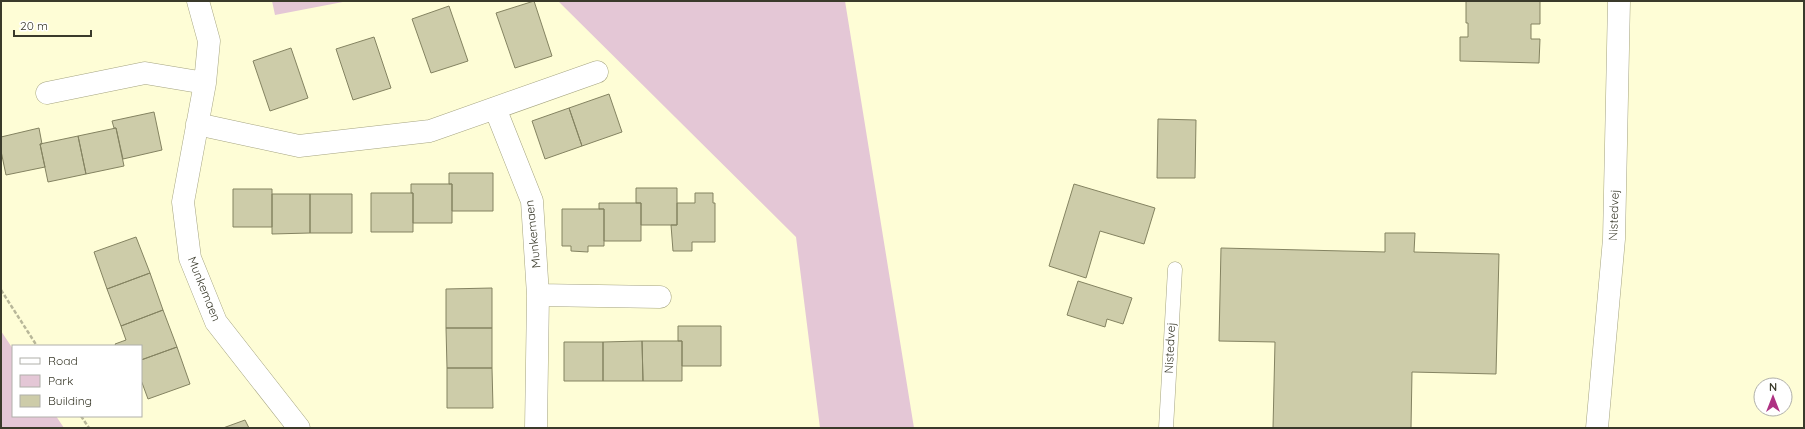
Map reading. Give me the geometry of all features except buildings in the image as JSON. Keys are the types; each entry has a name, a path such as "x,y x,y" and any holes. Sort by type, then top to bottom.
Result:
{"street":[{"name":"Munkemaen","path":"198,1 209,41 205,83 183,202 190,258 216,322 298,428"},
{"name":"Nistedvej","path":"1597,428 1614,239 1618,1"},
{"path":"197,124 299,146 430,131 597,72"},
{"path":"48,93 145,73 205,83"},
{"name":"Munkemaen","path":"495,108 532,201 538,295 536,428"},
{"path":"538,295 660,297"}],"lane":[{"name":"Nistedvej","path":"1166,428 1175,268"}],"path":[{"path":"1,290 35,345"},
{"path":"82,417 88,428"}],"green space":[{"path":"272,1 348,1 275,15"},
{"path":"558,1 845,1 914,428 820,428 796,237"},
{"path":"1,331 12,348 12,417 57,417 64,428 1,428"}]}
